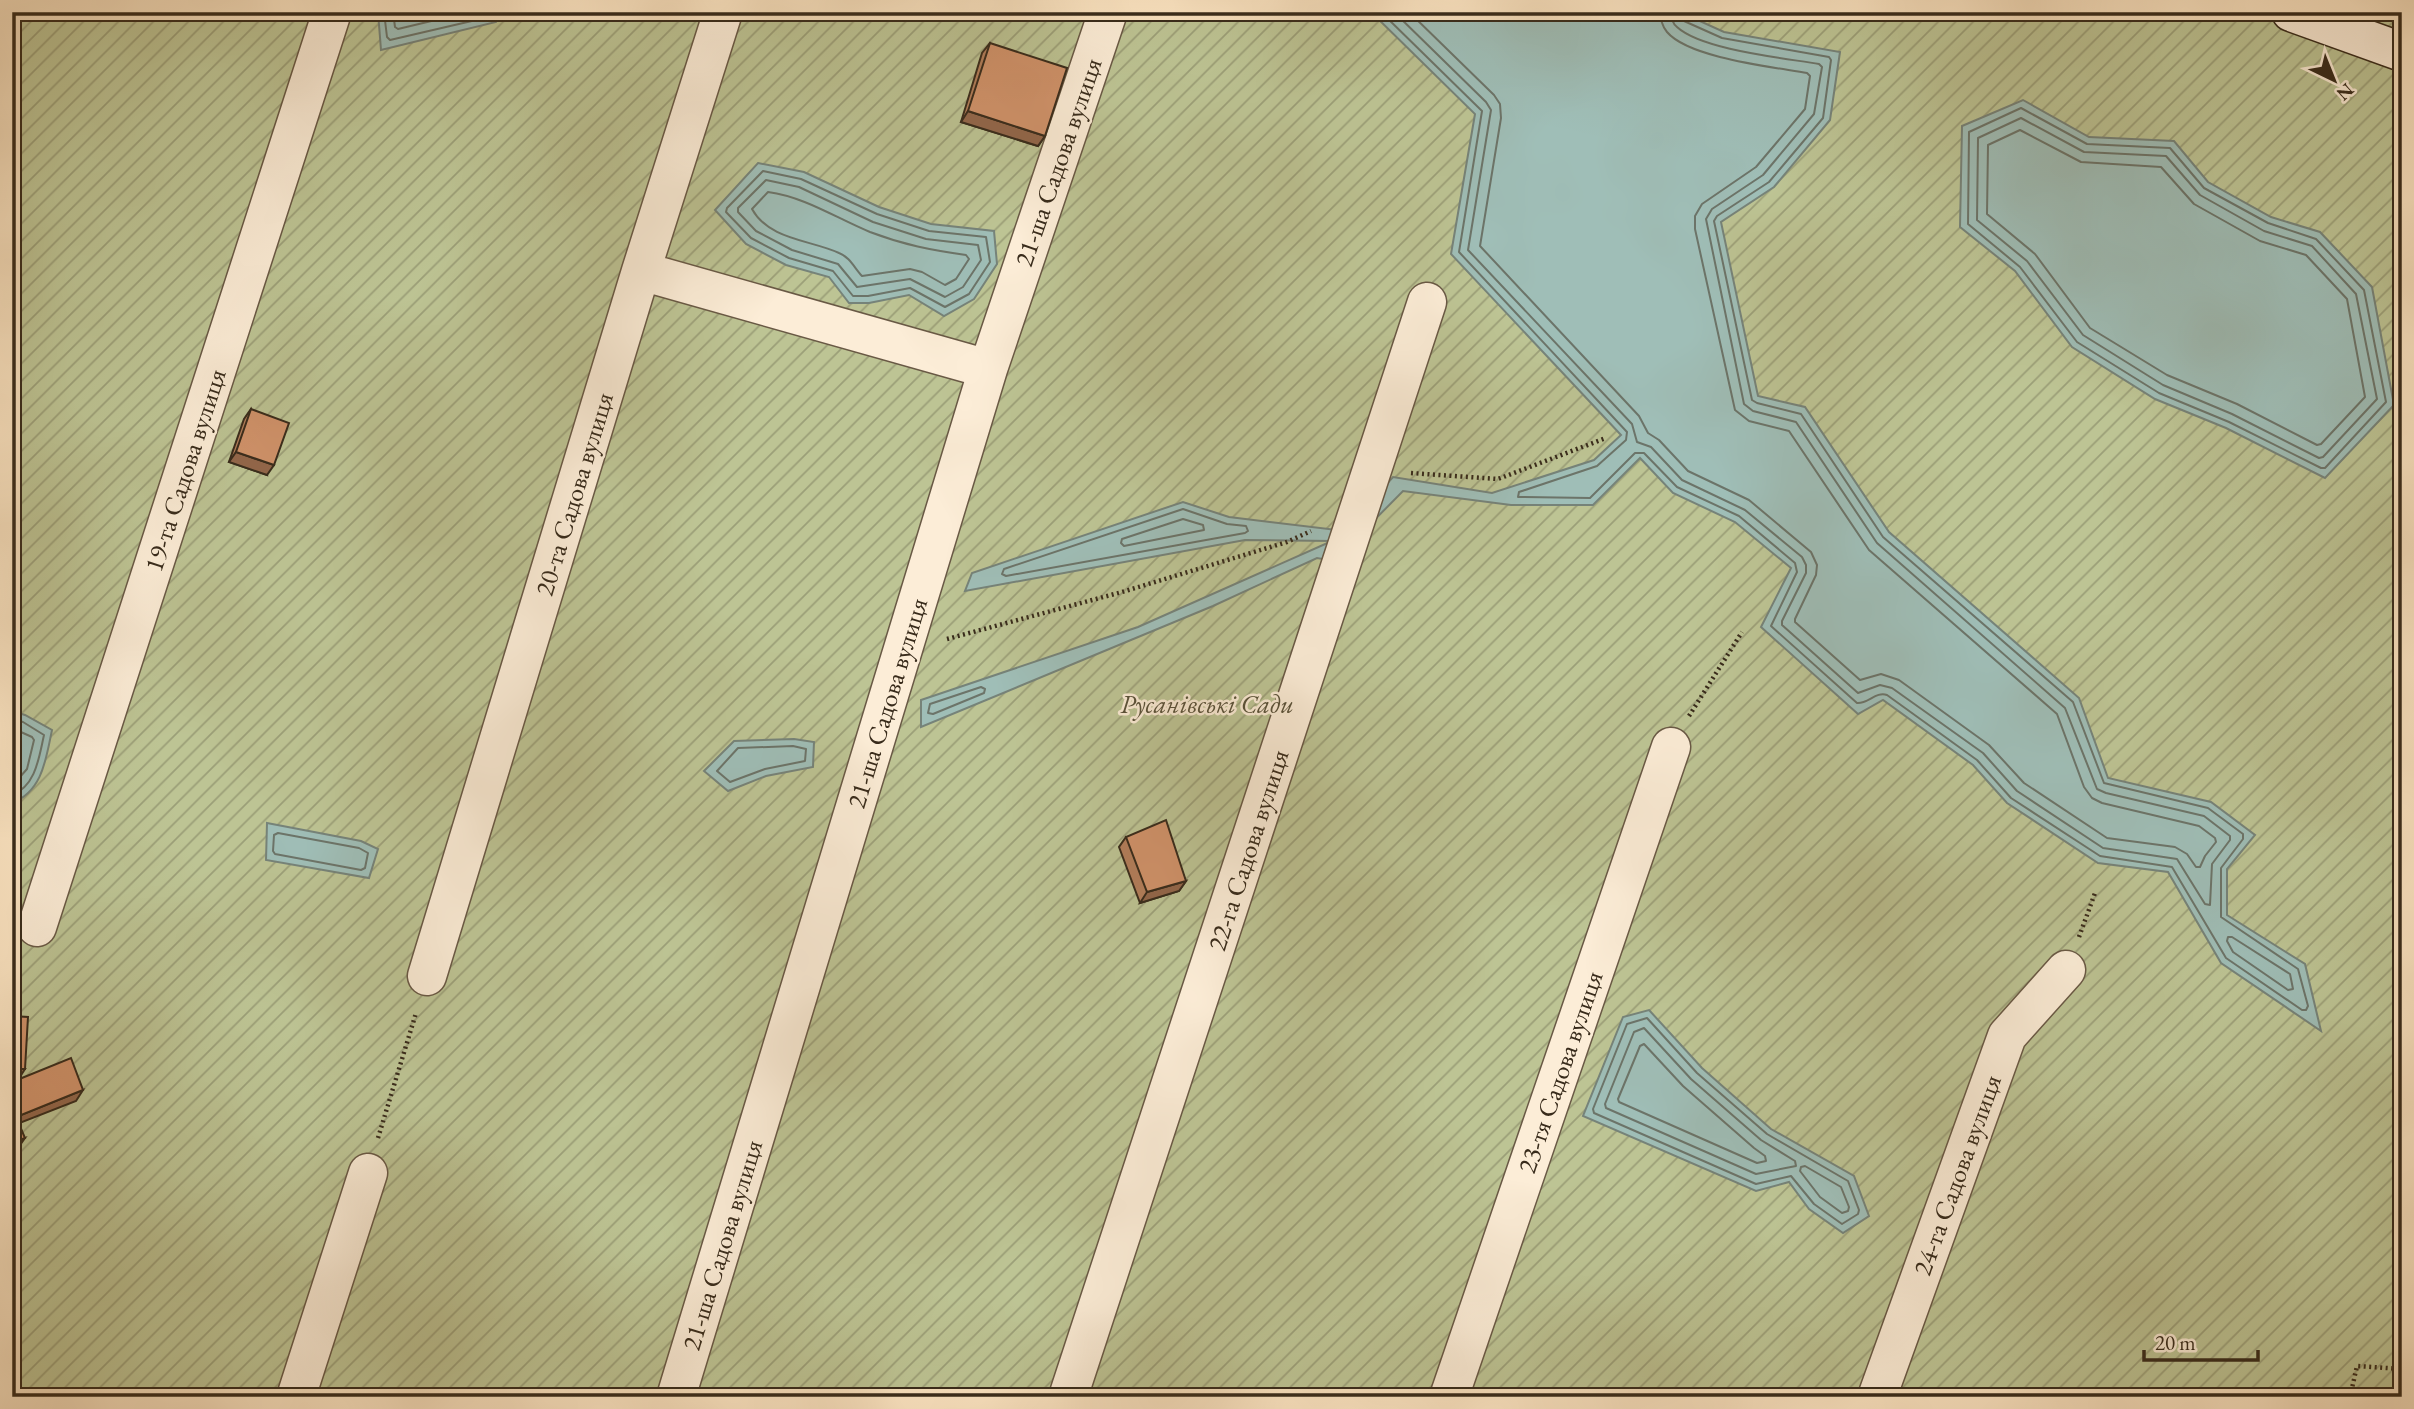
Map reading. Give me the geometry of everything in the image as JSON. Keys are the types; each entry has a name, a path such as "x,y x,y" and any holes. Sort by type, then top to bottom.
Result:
{"street":[{"name":"19-та Садова вулиця","path":"37,927 332,12"},
{"name":"20-та Садова вулиця","path":"427,976 641,271 723,12"},
{"name":"21-ша Садова вулиця","path":"676,1397 988,369 1108,12"},
{"path":"2305,15 2402,52"},
{"path":"641,271 988,369"},
{"name":"22-га Садова вулиця","path":"1068,1397 1427,302"},
{"name":"23-тя Садова вулиця","path":"1449,1397 1671,747"},
{"name":"24-та Садова вулиця","path":"1877,1397 2007,1036 2066,970"},
{"path":"296,1397 368,1173"}],"path":[{"path":"1372,471 1497,479 1606,438"},
{"path":"902,651 1122,592 1287,542 1322,527"},
{"path":"1671,747 1742,632"},
{"path":"384,1115 406,1042"},
{"path":"2350,1397 2357,1366 2402,1369"}],"green space":[{"name":"Русанівські Сади","path":"12,12 2402,12 2402,1397 12,1397"}],"water":[{"path":"378,12 499,12 496,22 381,50"},
{"path":"1371,12 1680,12 1724,32 1840,52 1830,120 1774,187 1721,222 1758,396 1805,407 1889,532 2079,698 2108,778 2211,802 2255,835 2227,869 2227,915 2305,964 2321,1031 2221,963 2168,872 2098,863 2007,803 1973,765 1883,700 1858,714 1761,627 1791,568 1735,522 1673,493 1640,458 1593,505 1511,505 1403,491 1334,561 1317,558 1213,606 921,727 921,700 1138,627 1332,541 1245,540 965,591 972,573 1183,502 1229,517 1345,531 1393,477 1492,493 1594,460 1621,435 1451,254 1475,114"},
{"path":"2023,100 2089,137 2174,141 2208,182 2271,217 2320,232 2372,287 2394,405 2325,478 2226,428 2155,399 2072,347 2015,271 1960,227 1962,126"},
{"path":"758,163 804,172 879,207 931,224 994,231 997,264 974,299 944,316 909,295 869,303 849,303 829,277 786,265 746,244 715,210"},
{"path":"12,711 52,730 45,762 37,782 22,798 12,803"},
{"path":"794,739 814,742 813,767 766,776 728,791 704,771 734,741"},
{"path":"267,823 361,841 378,849 369,878 266,860"},
{"path":"1649,1010 1702,1068 1771,1129 1854,1176 1869,1216 1843,1233 1809,1209 1789,1182 1756,1191 1583,1116 1623,1017"}],"building":[{"path":"990,43 1067,68 1045,136 968,111"},
{"path":"251,409 289,423 274,465 236,452"},
{"path":"1166,820 1186,881 1147,892 1126,837"},
{"path":"12,1016 28,1017 25,1069 12,1069"},
{"path":"71,1058 83,1090 16,1117 25,1138 12,1143 12,1082"}]}
